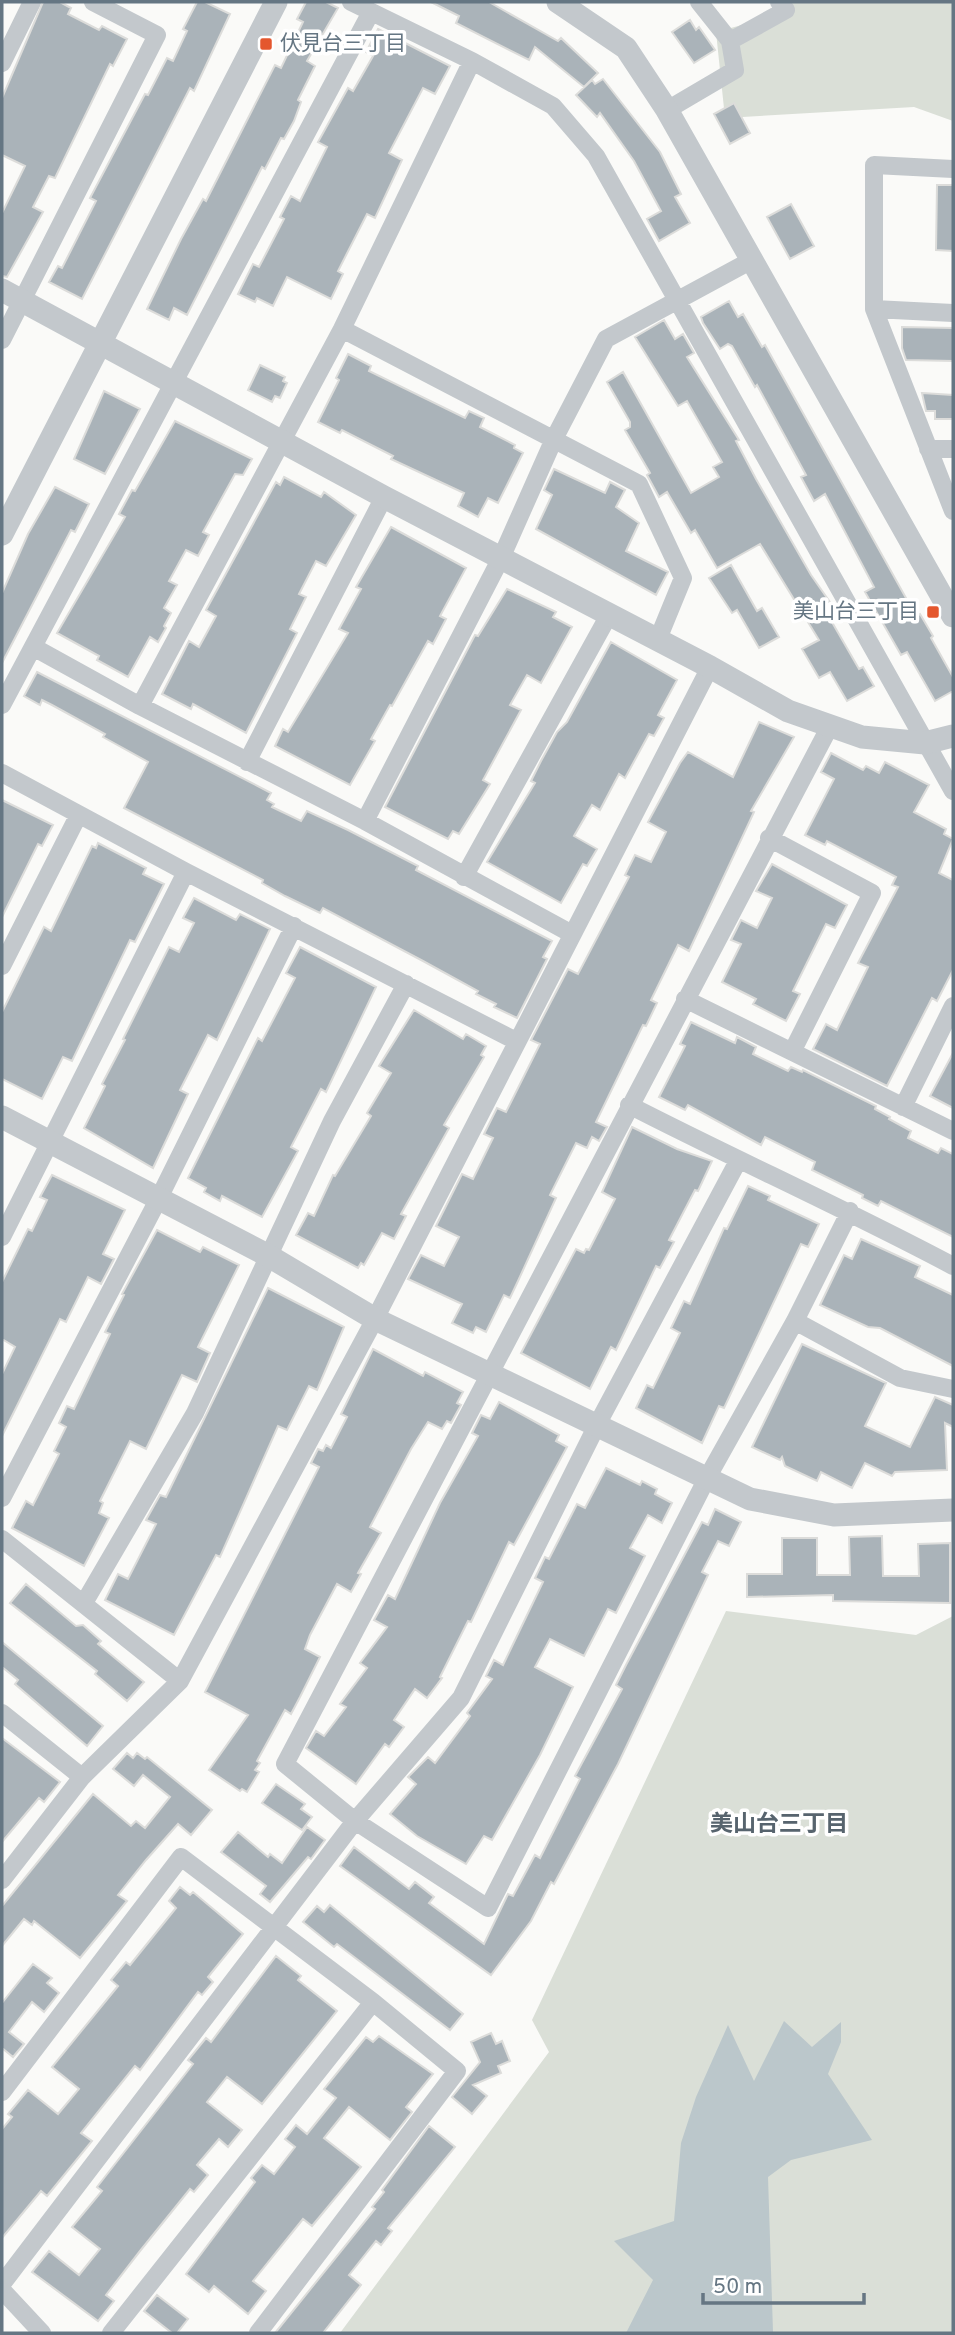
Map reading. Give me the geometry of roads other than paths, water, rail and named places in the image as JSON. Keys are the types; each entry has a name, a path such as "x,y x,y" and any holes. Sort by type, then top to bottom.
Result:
{"street":[{"path":"2,62 32,2"},
{"path":"2,340 156,35 93,2"},
{"path":"2,534 276,2"},
{"path":"351,2 472,61 553,106 577,131 596,156 953,791"},
{"path":"558,2 626,48 667,110 953,616"},
{"path":"667,110 735,70 730,41 699,2"},
{"path":"730,41 786,10 779,2"},
{"path":"2,705 35,648 172,381 372,12"},
{"path":"140,706 342,329 472,61"},
{"path":"953,169 874,165 874,309 953,511"},
{"path":"365,821 502,556 554,439 606,339 750,261"},
{"path":"2,290 384,497 610,613 789,711 862,737 926,743 953,736"},
{"path":"874,309 953,313"},
{"path":"342,329 639,484 683,578 658,639"},
{"path":"928,449 953,449"},
{"path":"247,762 384,497"},
{"path":"464,877 610,613"},
{"path":"35,648 572,933"},
{"path":"2,1880 82,1777 180,1682 375,1319 710,667"},
{"path":"830,726 487,1374 285,1764 355,1821 488,1908 706,1480 795,1321 850,1211"},
{"path":"2,773 78,816 516,1041"},
{"path":"2,966 78,816"},
{"path":"769,838 872,893 793,1050"},
{"path":"2,1237 186,872"},
{"path":"2,1498 159,1198 294,926"},
{"path":"84,1603 195,1413 332,1121 406,984"},
{"path":"685,999 953,1131"},
{"path":"903,1107 953,1006"},
{"path":"629,1105 738,1161 850,1211 953,1266"},
{"path":"2,1117 267,1255 375,1319 750,1499 834,1515 953,1510"},
{"path":"2,2284 355,1821 461,1698 597,1425 738,1161"},
{"path":"795,1321 900,1378 953,1389"},
{"path":"2,1539 180,1682"},
{"path":"2,1713 82,1777"},
{"path":"2,2092 181,1857 373,2002 457,2071 258,2333"},
{"path":"111,2333 373,2002"},
{"path":"2,2290 42,2333"}],"place":[{"name":"伏見台三丁目","path":"266,44"},
{"name":"美山台三丁目","path":"933,612"}],"district":[{"name":"美山台三丁目","path":"779,1825"}]}
